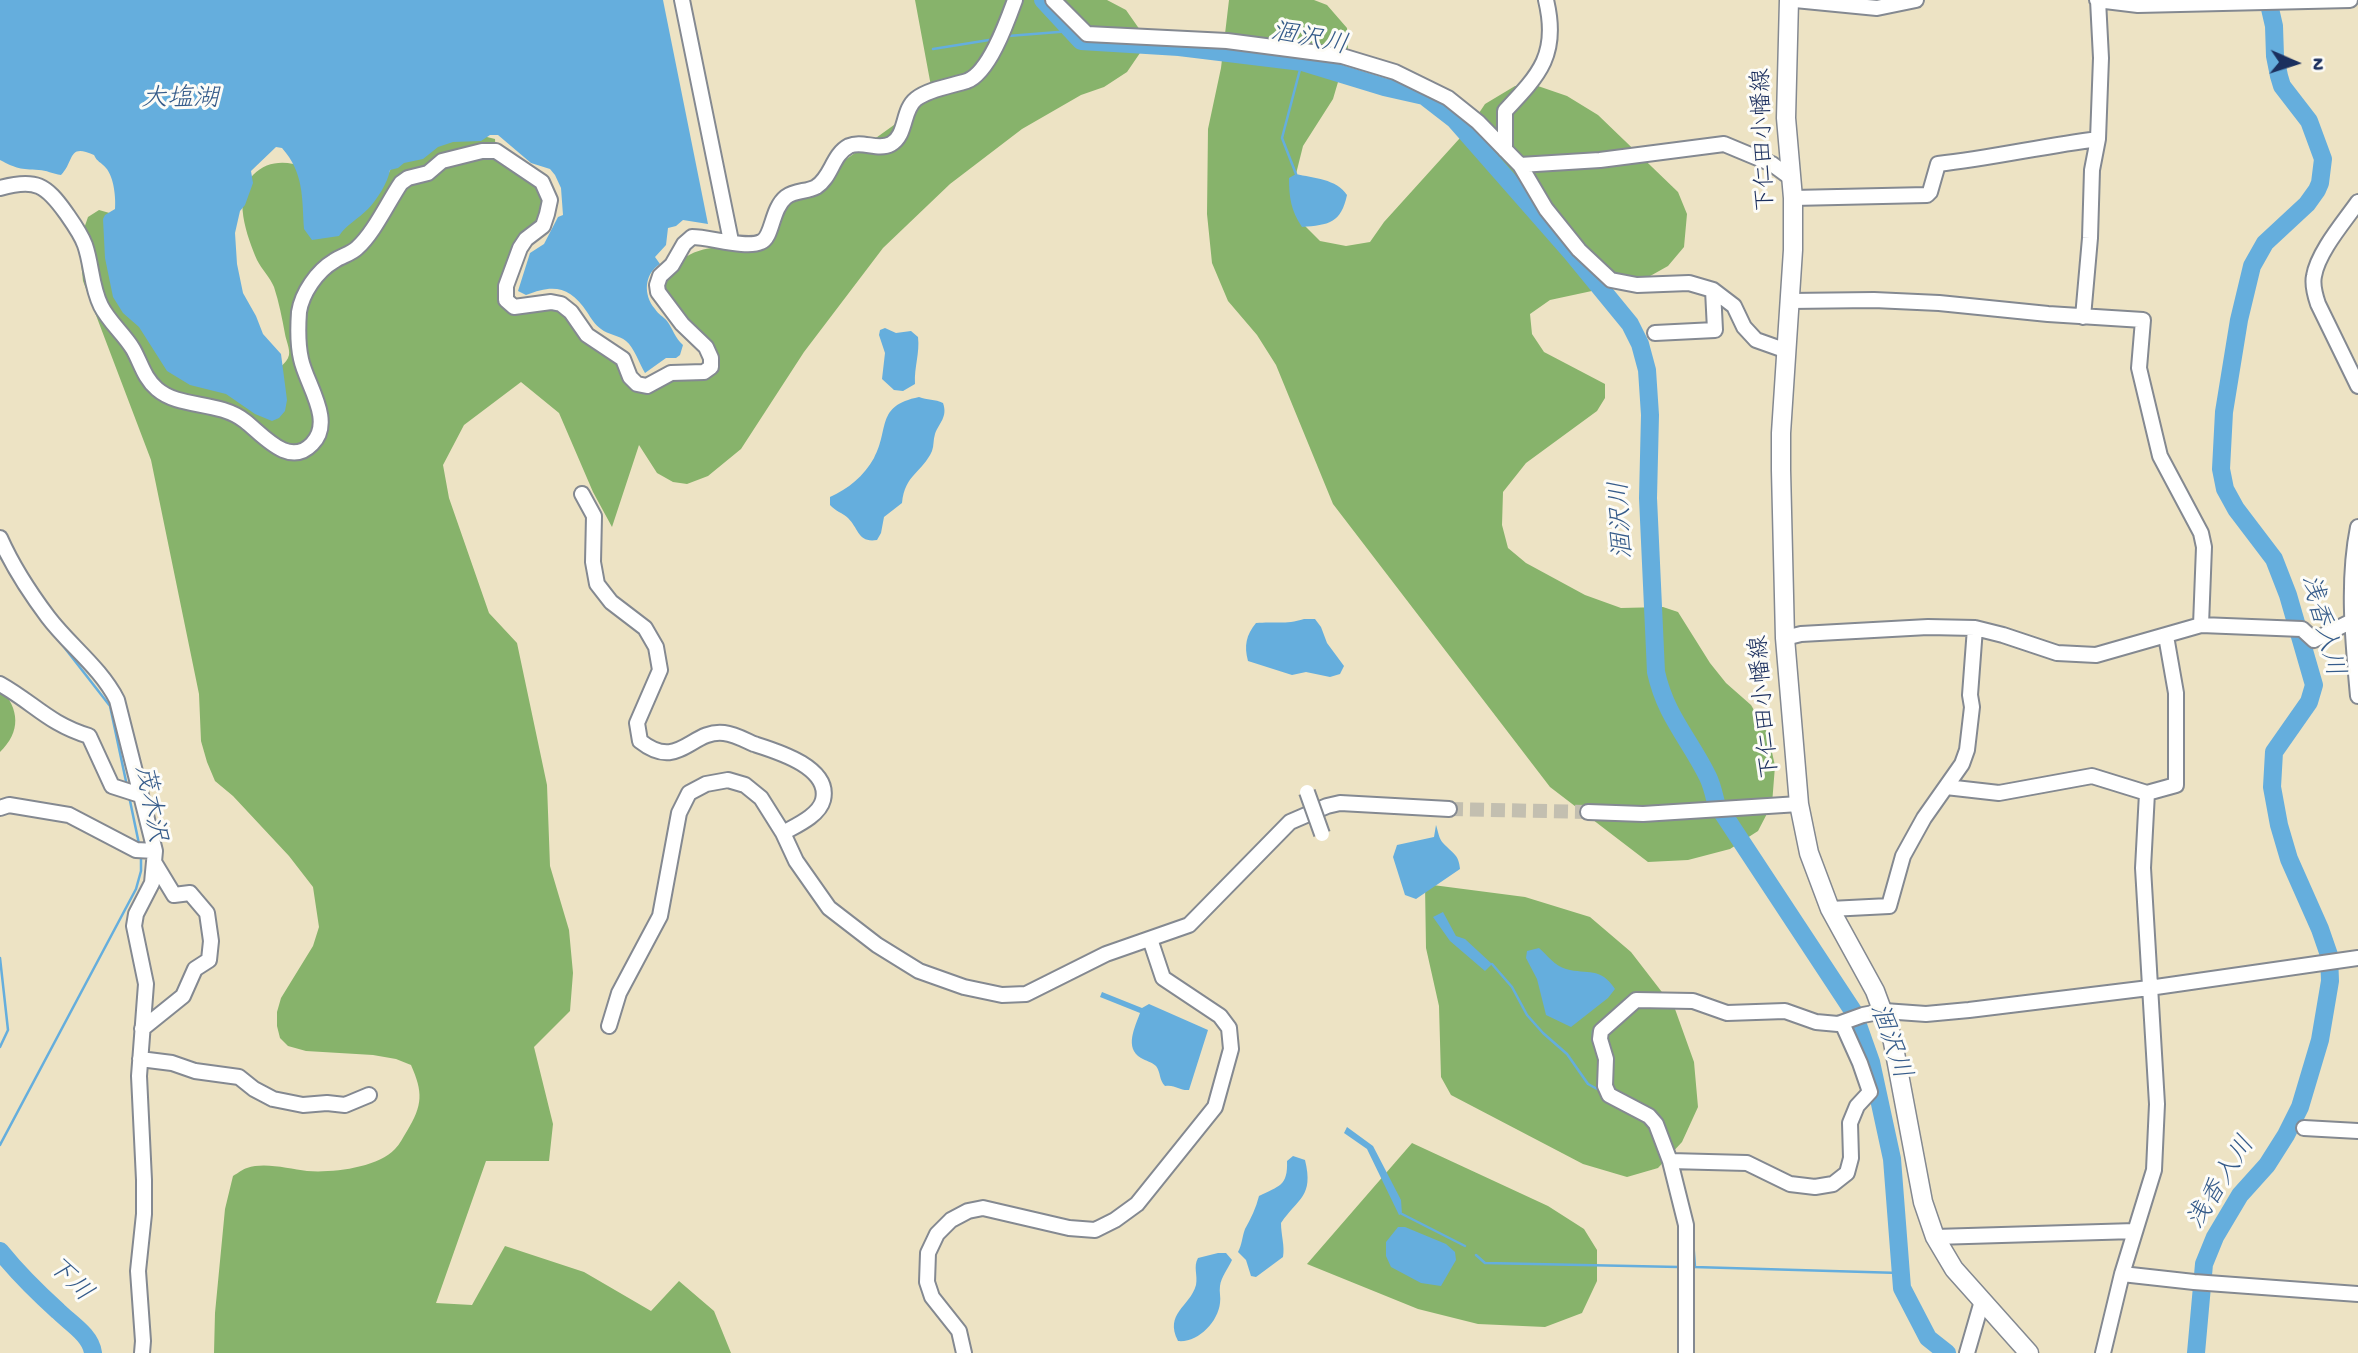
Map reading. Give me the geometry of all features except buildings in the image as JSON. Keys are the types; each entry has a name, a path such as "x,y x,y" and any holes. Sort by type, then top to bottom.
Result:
{"main road":[{"name":"下仁田小幡線","path":"1789,0 1786,118 1793,198 1790,301 1781,433 1786,638 1800,804 1809,853 1830,909 1875,991 1892,1037 1923,1202 1935,1237 1954,1269 2029,1353"}],"street":[{"path":"682,0 731,241"},
{"path":"0,188 31,183 48,189 75,226 85,246 91,279 102,308 133,348 145,376 159,390 191,403 209,404 224,409 244,420 272,445 283,450 304,450 313,443 320,431 320,413 301,359 299,313 303,296 330,263 355,251 401,183 408,178 428,173 442,161 466,153 496,151 542,182 550,200 543,226 526,239 520,248 506,286 506,300 514,307 551,302 561,304 571,312 587,335 623,359 630,377 637,384 647,386 671,373 704,372 711,367 706,347 682,324 658,292 660,276 672,265 684,244 692,237 760,243 766,238 778,203 790,194 816,187 826,177 831,164 841,152 852,144 883,146 893,143 899,136 908,106 919,96 971,79 982,69 1015,0"},
{"path":"1053,0 1087,34 1227,41 1342,56 1395,72 1448,98 1478,122 1520,165 1546,209 1579,250 1611,280 1637,285 1689,283 1713,290 1734,306 1744,327 1756,340 1787,351"},
{"path":"1505,150 1504,111 1535,80 1547,54 1551,22 1546,0"},
{"path":"1795,0 1877,8 1916,0"},
{"path":"2083,317 2090,238 2092,170 2098,139 2101,58 2098,0 2138,5 2350,0"},
{"path":"1793,198 1927,195 1938,164 2098,139"},
{"path":"1520,165 1600,160 1724,144 1772,164 1791,178"},
{"path":"2358,202 2317,264 2313,278 2318,304 2358,386"},
{"path":"1655,333 1715,330 1713,290"},
{"path":"1790,301 1874,300 1939,303 2143,320 2139,368 2160,456 2201,533 2204,547 2202,625"},
{"path":"582,494 593,516 593,562 597,584 611,602 645,628 656,647 660,670 637,723 640,741 650,749 662,753 680,750 709,736 723,733 789,756 809,767 818,779 823,801 815,812 783,833"},
{"path":"2357,537 2353,556 2358,696"},
{"path":"0,538 24,581 49,617 108,681 124,720 155,856 174,895 190,893 207,913 211,941 209,960 195,969 183,996 142,1030"},
{"path":"1786,638 1801,634 1852,631 1975,628 2057,653 2096,655 2202,625 2302,629 2314,640 2356,619"},
{"path":"1830,909 1889,906 1903,856 1924,818 1962,764 1968,750 1975,628"},
{"path":"1946,787 1999,793 2092,776 2147,793 2176,785 2176,693 2166,636"},
{"path":"0,684 15,692 47,718 69,730 89,736 112,786 140,795"},
{"path":"609,1026 619,993 660,916 679,813 689,793 706,784 728,780 745,785 761,798 783,833 796,861 829,908 877,945 919,971 964,987 1003,995 1026,994 1105,954 1189,925 1290,822 1327,806 1340,803 1449,809"},
{"path":"1307,792 1322,834"},
{"path":"2104,1353 2122,1274 2154,1170 2157,1104 2143,868 2147,793"},
{"path":"1588,812 1643,814 1800,804"},
{"path":"0,808 9,805 69,815 136,850 155,856"},
{"path":"142,1353 138,1279 144,1180 139,1076 146,984 134,926 136,914 152,883 155,856"},
{"path":"964,1353 959,1331 932,1297 927,1282 928,1253 937,1234 951,1220 968,1211 983,1208 1069,1228 1094,1230 1115,1220 1137,1204 1215,1107 1231,1049 1229,1028 1220,1016 1163,978 1150,939"},
{"path":"1686,1353 1686,1225 1670,1161 1656,1124 1649,1116 1609,1095 1605,1086 1606,1059 1600,1039 1601,1031 1632,1002 1693,1001 1727,1013 1785,1012 1816,1022 1838,1024 1863,1015 1884,1012 1926,1014 2149,988 2358,958"},
{"path":"1670,1161 1747,1163 1790,1184 1815,1188 1833,1184 1847,1173 1851,1158 1850,1123 1857,1106 1870,1092 1845,1021"},
{"path":"140,1059 239,1077 272,1099 303,1105 345,1105 369,1095"},
{"path":"2304,1128 2358,1131"},
{"path":"1935,1237 2135,1231"},
{"path":"2122,1274 2358,1294"},
{"path":"1968,1353 1982,1301"}],"green space":[{"path":"915,0 1107,0 1126,10 1140,30 1140,53 1127,72 1104,87 1081,95 1022,129 950,184 883,248 804,352 741,449 708,476 687,484 673,482 657,473 639,445 612,527 593,492 559,413 521,382 464,425 443,465 449,498 489,613 517,643 547,785 550,866 569,930 573,973 570,1011 534,1047 553,1124 549,1161 486,1161 436,1303 472,1305 505,1246 584,1272 651,1311 679,1281 714,1311 731,1353 214,1353 225,1209 233,1176 254,1166 329,1171 354,1168 377,1161 395,1149 412,1122 418,1106 419,1091 411,1065 396,1059 306,1051 288,1046 280,1038 277,1012 281,998 313,946 319,927 313,887 289,856 233,796 215,781 207,762 201,741 199,694 151,460 83,281 79,243 88,217 99,210 113,214 271,373 286,361 289,350 274,287 257,260 243,216 243,194 253,175 266,166 295,164 311,169 368,201 376,198 399,153 463,131 495,139 496,156 539,185 546,203 539,224 521,241 503,303 552,307 567,315 619,363 633,387 716,370 713,349 662,286 679,262 702,250 715,247 758,249 781,206 933,97"},
{"path":"1229,0 1314,0 1327,5 1347,28 1348,48 1333,99 1303,146 1291,194 1298,219 1320,241 1346,246 1370,242 1384,222 1469,128 1485,104 1515,86 1535,85 1567,96 1598,115 1678,192 1687,214 1684,247 1668,266 1643,280 1550,300 1530,314 1532,334 1544,352 1605,384 1605,398 1597,411 1526,463 1503,492 1502,525 1508,548 1526,563 1585,595 1621,608 1663,607 1678,612 1710,663 1726,683 1751,705 1768,734 1775,766 1772,804 1758,831 1730,849 1688,860 1648,862 1550,787 1333,504 1276,365 1257,335 1228,301 1212,263 1207,214 1208,129 1221,68"},
{"path":"0,688 14,712 15,728 12,737 0,752"},
{"path":"1425,884 1525,897 1590,917 1631,952 1675,1009 1694,1062 1698,1107 1682,1142 1658,1168 1627,1177 1583,1164 1451,1095 1441,1077 1439,1006 1426,948"},
{"path":"1412,1143 1548,1206 1584,1229 1597,1250 1597,1281 1582,1313 1545,1327 1478,1324 1418,1309 1307,1264"}],"water":[{"name":"大塩湖","path":"0,0 663,0 708,224 683,220 668,228 666,245 655,257 660,264 648,279 648,297 683,345 680,355 666,358 645,373 629,344 599,327 581,303 567,292 545,289 526,295 518,291 530,253 544,244 558,217 563,215 561,188 550,169 531,163 498,135 490,135 481,141 453,142 438,147 423,159 404,163 390,170 375,201 339,236 312,240 304,229 298,176 289,157 282,148 276,147 251,171 253,183 240,211 235,233 237,264 243,293 263,334 281,354 287,400 285,411 272,421 255,414 226,394 190,385 167,371 139,327 123,313 113,297 105,258 103,219 115,209 115,199 113,182 106,168 94,155 79,151 75,152 61,175 19,168 0,160"},
{"path":"1296,174 1324,180 1343,190 1347,195 1337,217 1320,225 1302,227 1293,209 1289,191 1289,178"},
{"path":"885,328 896,333 911,331 918,337 915,384 903,391 894,390 882,379 885,353 879,335 880,330"},
{"path":"919,397 943,403 944,416 935,434 932,451 910,480 902,503 884,517 877,540 866,539 848,518 830,505 830,497 855,481 870,465 879,447 886,420 896,406"},
{"path":"1315,619 1321,627 1327,643 1344,666 1340,674 1330,677 1306,672 1292,675 1248,661 1247,641 1256,623"},
{"path":"1436,825 1440,839 1457,857 1460,869 1416,899 1405,895 1393,857 1397,845 1434,837"},
{"path":"1443,912 1456,936 1465,939 1492,964 1485,971 1450,941 1433,917"},
{"path":"1539,948 1562,968 1599,974 1615,989 1608,998 1571,1027 1546,1015 1537,979 1526,958 1527,951"},
{"path":"1102,992 1142,1008 1149,1004 1208,1030 1189,1090 1165,1086 1156,1066 1136,1054 1132,1037 1140,1013 1100,997"},
{"path":"1347,1127 1373,1146 1401,1200 1402,1214 1399,1215 1367,1149 1344,1133"},
{"path":"1293,1156 1305,1160 1307,1182 1303,1196 1281,1223 1283,1257 1256,1277 1251,1276 1246,1260 1238,1252 1245,1229 1259,1196 1281,1184 1286,1176 1287,1161"},
{"path":"1398,1227 1405,1227 1446,1244 1455,1252 1456,1260 1441,1286 1421,1283 1391,1267 1386,1256 1386,1242"},
{"path":"1226,1253 1232,1260 1223,1276 1220,1303 1215,1317 1200,1335 1178,1341 1174,1324 1196,1285 1198,1258"}],"waterway":[{"name":"涸沢川","path":"1043,0 1081,41 1179,47 1302,62 1424,96 1455,120 1630,324 1640,344 1647,370 1650,415 1648,498 1656,672 1660,688 1672,715 1708,777 1716,803 1853,1011 1871,1062 1892,1159 1902,1288 1928,1338 1947,1353"},
{"name":"浅香入川","path":"2196,1353 2204,1264 2215,1237 2240,1195 2267,1165 2300,1107 2320,1040 2330,981 2329,955 2289,859 2272,787 2274,752 2309,702 2314,685 2288,595 2274,559 2236,509 2225,489 2221,469 2224,412 2239,320 2252,266 2265,243 2307,204 2317,190 2323,159 2309,121 2282,86 2268,0"},
{"path":"1008,36 1071,31"},
{"path":"933,49 989,40"},
{"path":"1296,174 1282,138 1302,62"},
{"name":"茂木沢","path":"0,556 16,581"},
{"name":"茂木沢","path":"57,638 110,706 127,786"},
{"name":"茂木沢","path":"129,796 139,844"},
{"name":"茂木沢","path":"0,1145 136,889 141,871 141,854"},
{"path":"0,958 8,1030 0,1047"},
{"path":"1492,964 1512,987 1527,1015 1567,1054 1588,1084 1601,1094"},
{"path":"1621,1004 1629,997"},
{"path":"1593,1041 1593,1031 1596,1028"},
{"path":"1402,1214 1465,1246"},
{"path":"1692,1226 1695,1267"},
{"name":"下川","path":"0,1251 35,1290 84,1335 93,1353"},
{"path":"1476,1255 1485,1263 1679,1267"},
{"path":"1694,1267 1900,1273"}],"tunnel":[{"path":"1449,809 1588,812"}]}
